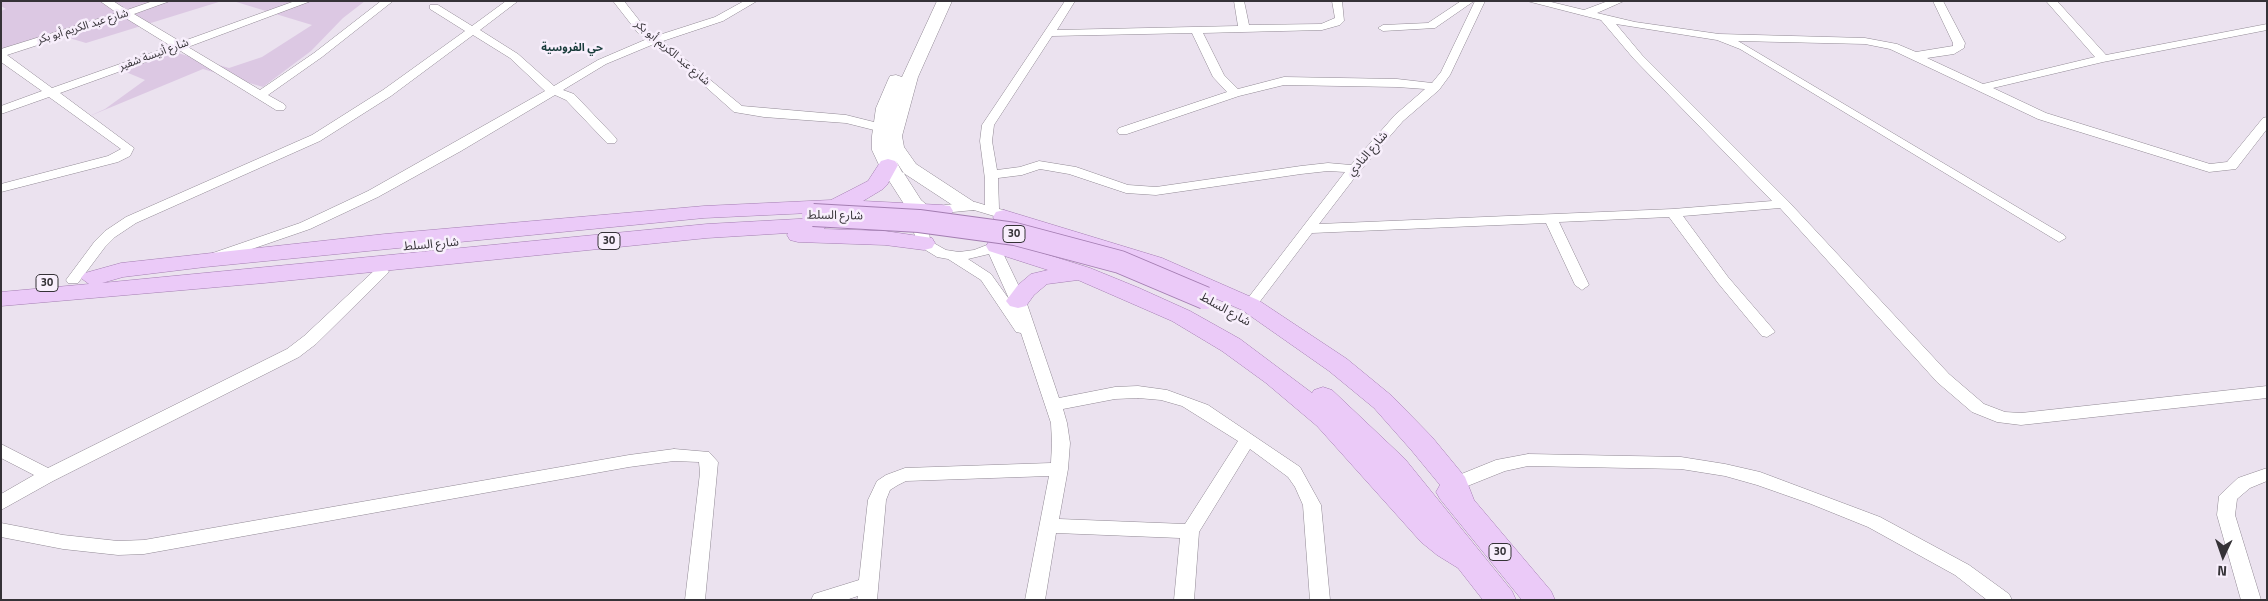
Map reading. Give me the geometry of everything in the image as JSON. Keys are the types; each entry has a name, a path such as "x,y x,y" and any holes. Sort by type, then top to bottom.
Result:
{"main road":[{"path":"832,206 872,188 884,176 888,165"},
{"path":"83,279 121,270 205,260 385,241 704,212 832,206 931,212"},
{"path":"998,214 1154,263 1250,305 1338,365 1383,402 1428,450 1458,494"},
{"name":"شارع السلط","path":"1,299 760,227 816,225 873,227 988,241 1057,256 1123,277 1198,303 1276,339 1344,389 1458,494 1540,600"},
{"path":"400,260 774,236 845,236 924,243"},
{"path":"995,247 1082,273 1181,316 1231,345 1275,376 1326,419 1431,534 1447,547 1470,560"},
{"name":"شارع السلط","path":"1,288 83,279 400,260"},
{"path":"1018,301 1030,286 1045,277 1082,273"},
{"name":"شارع السلط","path":"1198,303 1273,357 1341,412 1395,466 1501,600"}],"street":[{"path":"105,1 124,15 261,94 280,107"},
{"name":"شارع عبد الكريم أبو بكر","path":"1,55 165,1"},
{"name":"شارع أنيسة شقير","path":"1,110 306,1"},
{"path":"261,94 318,55 388,1"},
{"path":"83,279 100,244 110,234 131,220 316,138 387,93 513,1"},
{"name":"شارع عبد الكريم أبو بكر","path":"618,1 634,23 675,54 738,109 764,114 846,119 882,128"},
{"path":"205,260 305,226 373,194 457,148 602,62 655,40 719,20 752,1"},
{"path":"931,212 888,165 881,150 885,108 906,56 932,1"},
{"path":"945,1 910,77 893,136 894,147 909,168 967,206 998,214"},
{"path":"1238,1 1244,28"},
{"path":"1049,33 1330,25 1340,19 1337,1"},
{"path":"1383,28 1431,26 1470,1"},
{"name":"شارع النادي","path":"1250,305 1354,169 1399,118 1435,87 1446,73 1480,1"},
{"path":"1532,1 1653,28 1719,37 1876,42 1893,46 1979,88 2056,121 2196,165 2217,169 2231,166 2267,121"},
{"path":"1586,13 1620,1"},
{"path":"1914,56 1950,52 1958,48 1959,43 1938,1"},
{"path":"2051,1 2103,59"},
{"path":"950,256 968,256 995,247 1007,233 1008,228 998,214 991,175 986,141 988,125 1049,33 1066,2"},
{"path":"434,7 523,62 544,85 574,100 610,140"},
{"path":"1605,18 1638,57 1783,204 1943,378 1971,404 1995,416 2022,418 2267,392"},
{"path":"1979,88 2103,59 2267,27"},
{"path":"1196,29 1219,77 1236,93"},
{"path":"1719,37 1758,54 2059,238"},
{"path":"1,55 123,143 127,151 112,159 1,188"},
{"path":"1122,131 1236,93 1284,81 1397,83 1435,87"},
{"name":"شارع عبد الكريم أبو بكر","path":"846,119 870,115 885,108"},
{"path":"991,175 1022,171 1040,165 1071,170 1126,189 1156,191 1308,169 1354,169"},
{"path":"1309,229 1673,213 1783,204"},
{"path":"931,212 967,206"},
{"path":"931,212 922,228 921,233 924,243 935,251 964,262 986,277 1031,345"},
{"path":"1673,213 1723,280 1767,332"},
{"path":"1551,219 1582,285"},
{"path":"995,247 1018,301 1031,345 1054,405 1061,443 1059,469 1047,526 1035,600"},
{"path":"1,503 47,476 292,353 310,340 400,260"},
{"path":"1054,405 1115,393 1161,394 1188,402 1202,409 1294,472 1303,485 1312,505 1320,600"},
{"path":"1184,600 1190,531 1248,439"},
{"path":"1,450 36,466 47,476"},
{"path":"1,530 63,542 118,548 144,547 244,531 629,461 674,455 703,456 709,462 709,473 696,600"},
{"path":"1458,494 1502,465 1528,460 1681,464 1725,470 1760,479 1809,496 1874,522 1962,570 2002,600"},
{"path":"821,600 868,592 877,500 884,486 892,480 905,475 1059,469"},
{"path":"2251,600 2226,515 2228,496 2244,483 2267,474"},
{"path":"1047,526 1190,531"}],"shaded area":[{"path":"1,1 222,1 86,43 56,34 1,50 1,11 6,9 1,6"},
{"path":"233,1 289,1 294,3 299,1 365,1 343,18 311,51 263,87 203,69 85,118 105,109 145,80 114,67 164,49 229,68 262,57 312,25"}],"district":[{"name":"حي الفروسية","path":"572,48"}]}
